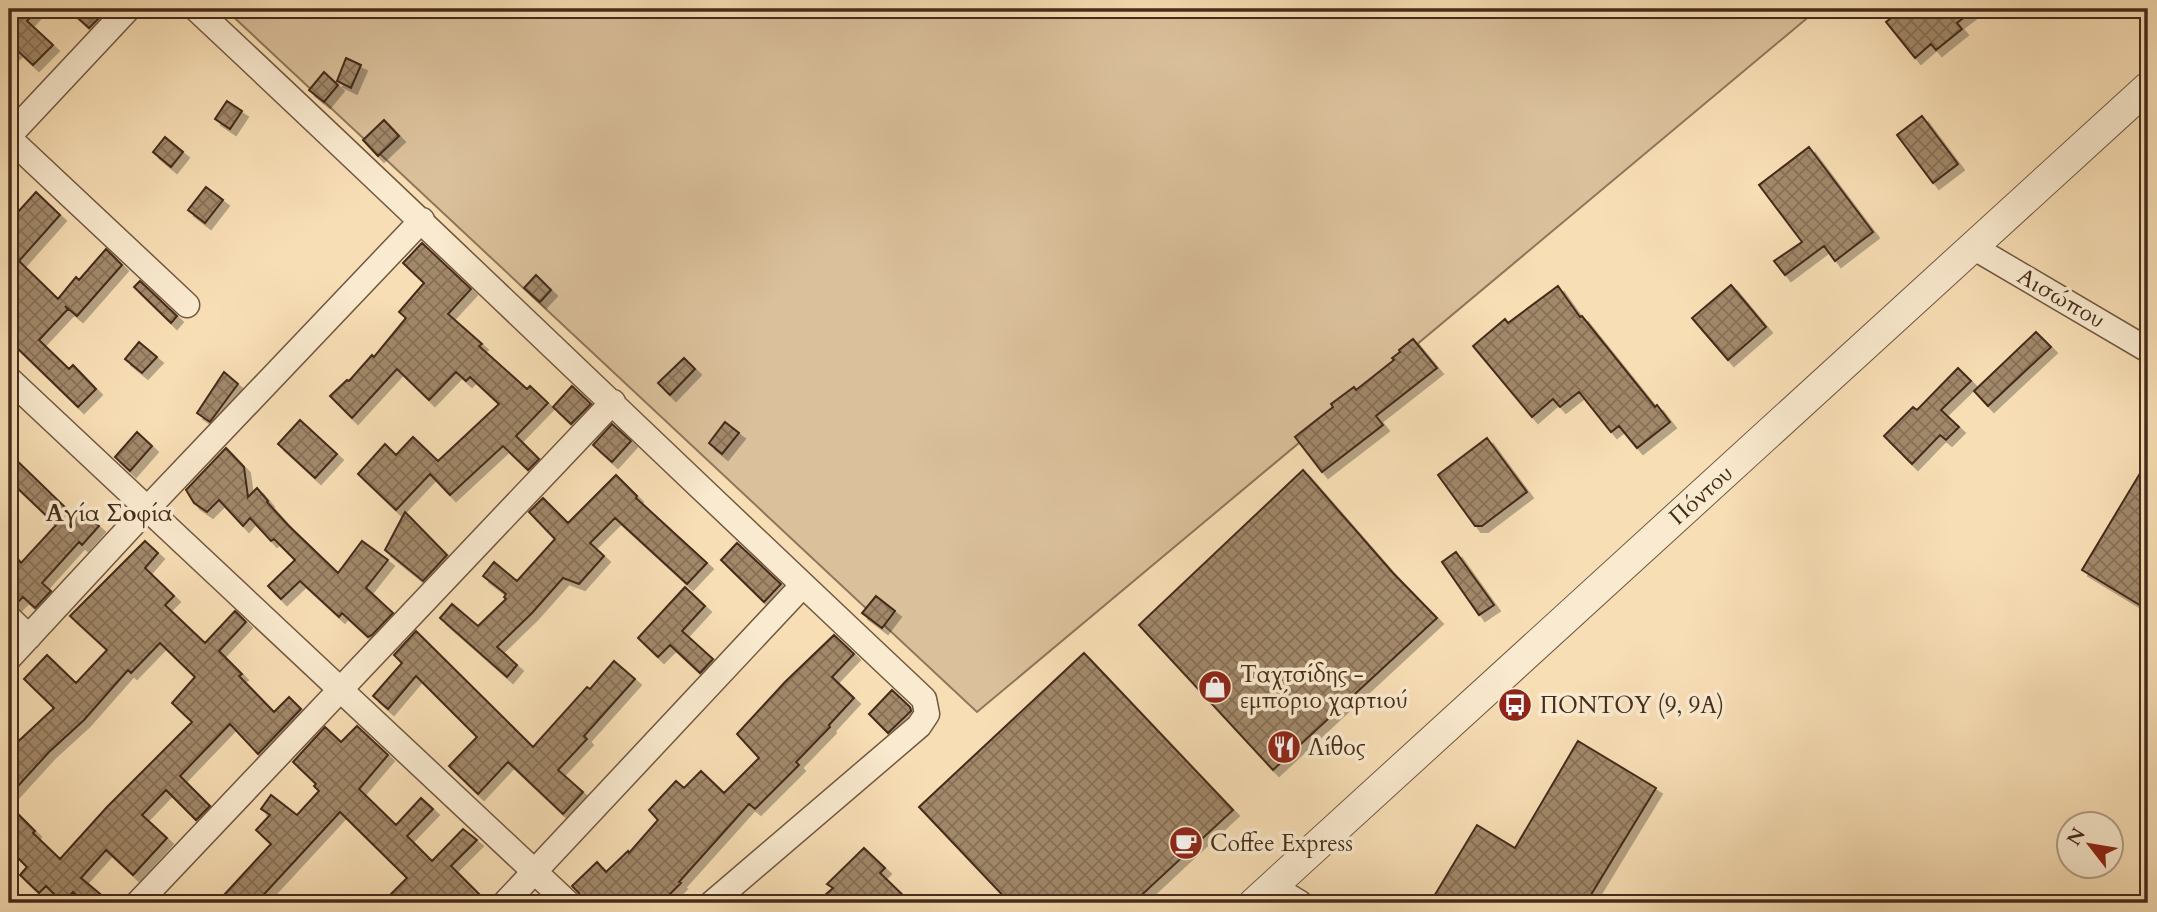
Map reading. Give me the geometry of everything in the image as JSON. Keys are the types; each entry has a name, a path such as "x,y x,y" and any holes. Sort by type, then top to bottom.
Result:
{"street":[{"path":"128,9 9,137 187,305"},
{"path":"197,9 924,699 927,714 919,726 712,903"},
{"name":"Πόντου","path":"1263,895 2148,87"},
{"path":"9,658 422,220"},
{"name":"Αισώπου","path":"1973,247 2148,350"},
{"path":"9,379 568,903"},
{"path":"138,903 613,402"},
{"path":"505,903 803,586"},
{"path":"9,618 29,637"},
{"path":"1263,895 1300,903"}],"shaded area":[{"path":"225,9 1818,9 977,712"}],"building":[{"path":"9,9 38,9 27,21 53,45 33,65 17,50 9,57"},
{"path":"68,9 108,9 89,28"},
{"path":"1903,9 1975,9 1957,23 1962,29 1936,50 1931,44 1915,58 1886,22"},
{"path":"346,58 361,65 351,88 337,81"},
{"path":"324,72 338,85 324,102 309,90"},
{"path":"227,101 242,111 230,129 215,119"},
{"path":"1922,116 1958,164 1933,183 1897,135"},
{"path":"384,120 399,136 378,156 363,140"},
{"path":"165,137 183,152 171,167 153,152"},
{"path":"1809,147 1873,232 1835,261 1824,246 1785,275 1774,261 1802,242 1759,185"},
{"path":"206,187 223,200 205,223 188,210"},
{"path":"36,192 60,215 19,261 58,299 76,277 79,280 106,249 122,265 77,316 65,306 68,309 39,340 69,369 73,365 96,389 78,407 9,340 9,222"},
{"path":"422,243 471,289 448,314 527,389 530,386 548,403 516,436 539,459 528,470 503,446 450,495 430,474 396,510 358,474 385,444 396,455 413,437 438,461 499,404 470,377 466,381 456,372 429,400 397,369 352,418 330,396 349,381 372,355 374,357 406,318 399,312 424,283 403,263"},
{"path":"536,275 551,290 540,302 524,288"},
{"path":"140,281 177,316 171,323 134,287"},
{"path":"1731,285 1766,327 1728,360 1692,318"},
{"path":"1558,286 1580,317 1582,316 1670,422 1637,448 1619,426 1611,432 1579,392 1560,407 1553,399 1532,417 1473,346 1505,319 1508,323"},
{"path":"2036,332 2051,347 1988,406 1974,391"},
{"path":"1413,339 1437,368 1376,416 1383,425 1322,472 1295,437 1333,407 1331,404 1354,387 1356,390 1394,360 1392,358 1399,350"},
{"path":"139,342 157,357 142,373 125,359"},
{"path":"684,358 695,369 670,395 658,383"},
{"path":"1958,368 1971,381 1941,410 1959,427 1946,440 1940,435 1912,464 1884,436 1913,407 1917,410"},
{"path":"224,372 238,384 210,422 197,413"},
{"path":"572,386 591,404 571,424 553,407"},
{"path":"300,420 337,454 315,478 278,444"},
{"path":"725,422 739,433 722,454 709,443"},
{"path":"612,424 631,441 612,462 593,445"},
{"path":"137,432 152,446 130,471 115,457"},
{"path":"1487,438 1527,492 1482,526 1475,526 1438,475"},
{"path":"226,448 244,467 248,497 257,488 288,525 338,573 362,541 388,560 366,588 393,613 372,635 368,637 342,613 339,617 300,581 281,599 268,586 295,560 274,539 271,541 250,518 243,526 219,500 207,512 194,503 186,490"},
{"path":"9,453 72,514 78,507 99,526 82,545 79,542 42,583 51,591 35,608 23,597 15,605 9,604 9,549 21,563 56,525 9,480"},
{"path":"2148,460 2148,610 2082,570"},
{"path":"1303,470 1393,573 1437,618 1273,770 1139,625"},
{"path":"616,475 636,498 707,563 687,584 615,518 590,543 604,556 579,584 563,578 497,647 517,665 507,677 440,618 452,604 478,626 506,599 506,594 483,576 494,562 517,581 555,539 529,512 543,498 568,523"},
{"path":"405,512 447,555 423,581 385,550"},
{"path":"145,541 158,553 145,568 174,596 165,605 205,643 235,611 246,622 219,651 274,712 289,697 301,709 258,754 230,724 180,776 210,806 196,820 166,790 142,815 167,838 133,875 106,850 81,878 111,903 86,903 73,892 63,903 46,886 39,893 20,875 27,867 9,849 9,805 60,859 107,807 192,722 172,703 195,677 160,643 131,673 128,670 84,720 49,752 9,796 9,750 54,708 24,679 47,655 76,683 107,650 70,616"},
{"path":"737,543 781,584 764,602 721,560"},
{"path":"1456,552 1494,605 1479,615 1442,562"},
{"path":"685,587 705,606 682,631 713,659 700,673 670,645 658,657 638,638"},
{"path":"876,596 895,611 882,628 862,613"},
{"path":"416,631 533,747 614,661 635,679 584,736 587,739 558,770 583,792 563,814 508,762 478,794 449,766 477,737 416,676 388,709 373,696 402,663 394,655"},
{"path":"834,635 854,654 832,677 854,698 796,762 799,765 755,809 749,804 661,903 583,903 572,886 597,862 606,872 628,851 629,853 658,820 649,810 676,781 684,788 701,771 724,793 759,758 737,734 785,682"},
{"path":"1084,653 1233,810 1133,903 1010,903 919,807"},
{"path":"892,690 911,711 888,733 869,714"},
{"path":"357,726 388,755 359,789 396,825 421,798 433,809 407,836 432,861 463,829 477,840 451,866 488,903 382,903 407,878 340,812 256,903 230,903 223,896 271,844 256,830 270,815 261,809 271,795 297,815 319,791 314,786 316,784 293,762 325,727 341,742"},
{"path":"1578,741 1656,788 1586,903 1430,903 1477,825 1515,848"},
{"path":"864,848 885,868 880,873 911,903 816,903 833,888 827,884"}],"place":[{"name":"Ταχτσίδης - εμπόριο χαρτιού","path":"1215,687"},
{"name":"ΠΟΝΤΟΥ (9, 9Α)","path":"1515,705"},
{"name":"Λίθος","path":"1284,747"},
{"name":"Coffee Express","path":"1186,843"}],"district":[{"name":"Αγία Σοφία","path":"109,513"}]}
